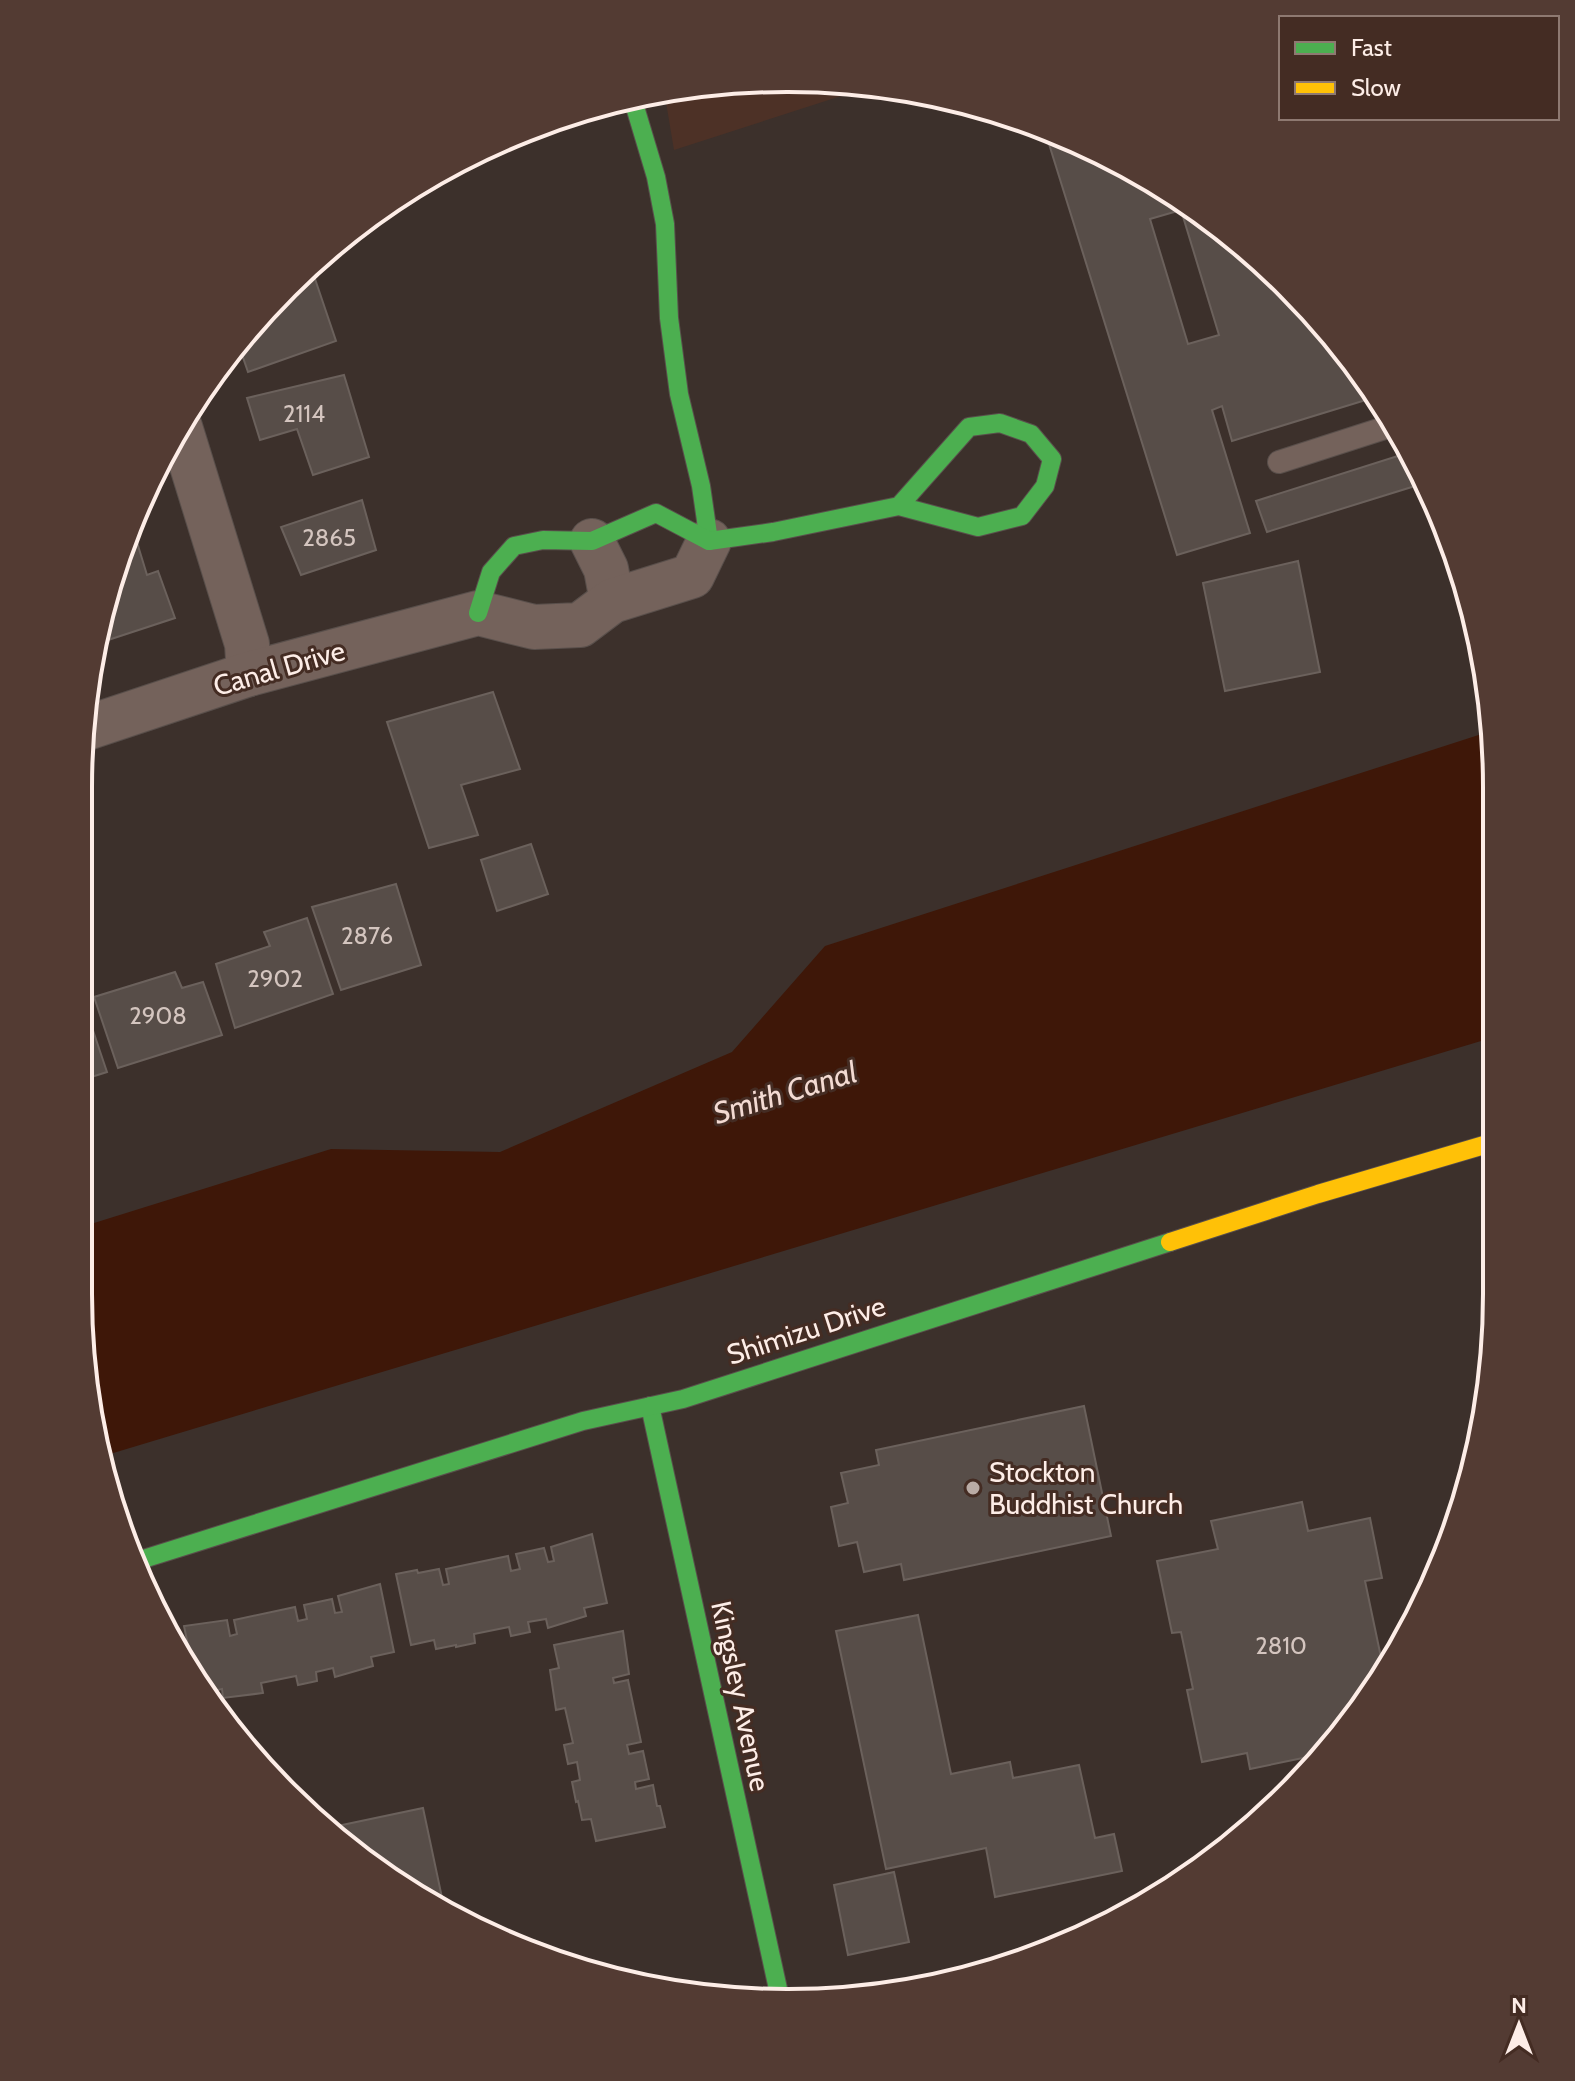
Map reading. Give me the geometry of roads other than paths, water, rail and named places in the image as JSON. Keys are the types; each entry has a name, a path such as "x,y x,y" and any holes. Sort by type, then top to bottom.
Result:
{"street":[{"path":"636,109 656,177 665,224 669,318 677,379 701,486 709,541"},
{"path":"478,613 491,572 514,546 543,540 592,541 656,513 709,541 773,532 899,506 978,527 1022,516 1045,486 1052,459 1031,434 1000,423 969,427 899,506"},
{"path":"184,441 247,644 249,674"},
{"path":"592,541 606,569 612,601"},
{"name":"Canal Drive","path":"95,725 249,674 478,613 534,627 580,625 612,601 692,576 709,541"},
{"name":"Shimizu Drive","path":"144,1559 583,1421 683,1399 1318,1194 1483,1145"},
{"name":"Kingsley Avenue","path":"650,1406 778,1989"}],"lane":[{"path":"1279,462 1383,429"}],"water":[{"name":"Smith Canal","path":"1481,734 1483,1040 111,1454 93,1339 92,1224 331,1149 500,1152 732,1052 825,946"}],"place":[{"name":"Stockton Buddhist Church","path":"973,1488"}]}
